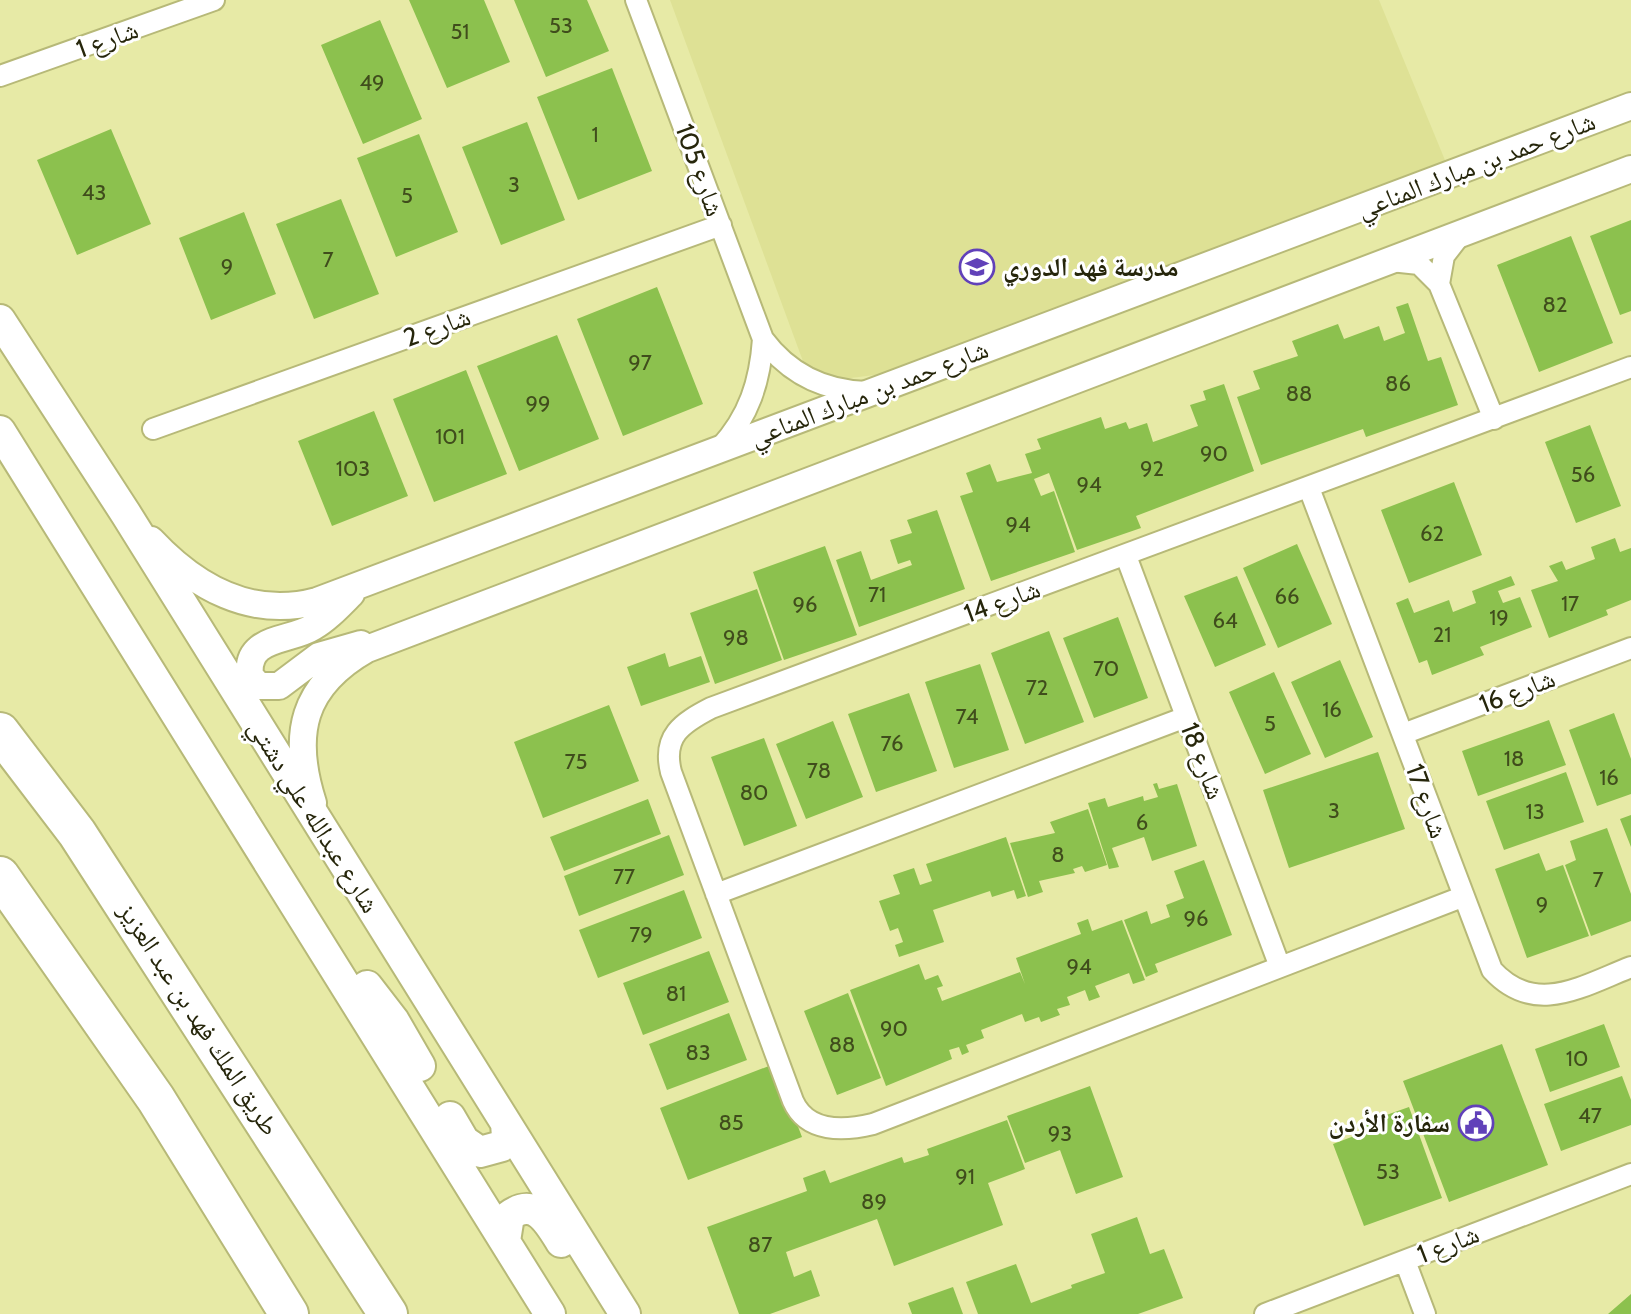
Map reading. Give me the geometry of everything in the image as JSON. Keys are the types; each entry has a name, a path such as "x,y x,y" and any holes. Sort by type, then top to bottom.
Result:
{"highway":[{"name":"طريق الملك فهد بن عبد العزيز","path":"0,732 77,833 388,1314"},
{"path":"0,876 156,1099 289,1314"}],"main road":[{"name":"شارع عبدالله علي دشتي","path":"0,320 126,514 625,1314"},
{"path":"0,431 550,1314"},
{"path":"322,944 380,1000 470,1147 485,1152 497,1149 507,1137 506,1123"},
{"path":"505,1241 505,1223 512,1213 528,1209 541,1213 607,1314"}],"street":[{"name":"شارع 1","path":"0,76 214,0"},
{"name":"شارع 105","path":"636,0 763,339 783,363 809,379 838,390 869,392"},
{"name":"شارع حمد بن مبارك المناعي","path":"126,514 193,579 228,597 267,607 287,607 358,587 1631,106"},
{"path":"321,829 302,759 307,712 321,687 342,665 367,649 1631,169"},
{"name":"شارع 2","path":"153,429 721,225"},
{"path":"1439,284 1444,256 1461,234"},
{"path":"1391,261 1419,264 1439,284 1494,419"},
{"name":"شارع 105","path":"718,450 749,408 760,375 763,339"},
{"name":"شارع 14","path":"1462,897 873,1124 822,1127 806,1119 795,1106 668,762 673,734 687,720 711,708 1631,367"},
{"name":"شارع 17","path":"1309,488 1488,964 1517,991 1549,996 1631,967"},
{"name":"شارع 18","path":"1126,556 1280,967"},
{"path":"358,587 315,626 259,648 251,658 252,680 262,687 277,686 325,653 400,635"},
{"name":"شارع 16","path":"1403,734 1631,648"},
{"path":"716,894 1186,717"},
{"name":"شارع 1","path":"1265,1314 1631,1174"},
{"path":"1405,1261 1425,1314"}],"shaded area":[{"name":"مدرسة فهد الدوري","path":"670,0 1379,0 1447,165 922,369 811,383"}],"building":[{"path":"409,0 484,0 510,62 447,88"},
{"path":"514,0 587,0 609,51 546,77"},
{"path":"380,20 422,119 363,144 321,45"},
{"path":"612,68 652,171 578,200 537,97"},
{"path":"527,122 565,220 501,245 462,147"},
{"path":"111,129 151,224 77,255 37,160"},
{"path":"419,134 458,232 396,257 357,158"},
{"path":"341,199 379,294 314,319 276,224"},
{"path":"244,212 276,294 211,320 179,238"},
{"path":"1631,220 1631,311 1620,315 1590,236"},
{"path":"1571,236 1613,343 1539,372 1497,265"},
{"path":"657,287 703,404 623,436 577,319"},
{"path":"1408,303 1428,361 1441,357 1458,405 1366,437 1363,429 1261,465 1237,397 1260,389 1253,371 1298,356 1292,341 1338,324 1344,339 1379,326 1384,341 1405,333 1396,307"},
{"path":"557,335 599,439 519,471 477,366"},
{"path":"466,370 507,474 434,502 393,399"},
{"path":"1224,384 1254,471 1136,516 1141,528 1077,550 1049,473 1034,479 1041,496 1054,491 1075,552 991,581 960,496 973,492 966,473 990,464 997,482 1032,473 1025,454 1041,449 1037,439 1101,417 1105,429 1126,422 1129,429 1147,423 1153,442 1198,426 1190,405 1206,400 1203,391"},
{"path":"374,411 408,496 332,526 298,441"},
{"path":"1590,425 1621,506 1576,523 1545,442"},
{"path":"1454,482 1482,555 1409,583 1381,510"},
{"path":"937,510 965,589 859,627 836,560 861,551 871,580 912,565 910,560 898,564 890,540 912,533 907,520"},
{"path":"1615,538 1620,552 1631,548 1631,600 1606,610 1608,615 1549,638 1531,590 1558,581 1549,566 1562,561 1566,570 1595,559 1591,547"},
{"path":"1297,544 1332,624 1278,648 1243,568"},
{"path":"825,546 857,635 784,660 753,572"},
{"path":"1237,576 1266,645 1215,667 1184,596"},
{"path":"1511,576 1515,585 1498,591 1503,603 1520,597 1532,627 1480,647 1484,655 1432,675 1427,660 1419,663 1396,603 1408,598 1414,613 1449,600 1453,612 1476,603 1472,591"},
{"path":"757,589 782,660 715,684 690,613"},
{"path":"1118,617 1148,698 1094,718 1063,638"},
{"path":"1049,631 1084,722 1025,744 991,653"},
{"path":"665,653 669,667 701,656 710,682 641,706 627,667"},
{"path":"1340,660 1373,737 1325,758 1291,682"},
{"path":"980,664 1009,750 954,768 925,682"},
{"path":"1274,672 1311,754 1265,774 1229,692"},
{"path":"909,693 937,771 876,792 848,714"},
{"path":"609,705 639,781 543,818 514,742"},
{"path":"1614,713 1631,759 1631,794 1597,806 1569,730"},
{"path":"1549,720 1566,765 1478,796 1462,751"},
{"path":"833,721 863,797 806,819 776,744"},
{"path":"764,738 797,826 744,846 711,757"},
{"path":"1378,752 1405,829 1289,868 1263,790"},
{"path":"1566,772 1584,822 1504,850 1486,801"},
{"path":"1157,783 1159,789 1177,784 1197,846 1152,861 1144,837 1112,848 1119,867 1109,869 1088,803 1105,798 1108,807 1143,796 1144,801 1158,797 1153,784"},
{"path":"648,799 661,834 564,871 550,837"},
{"path":"1088,809 1107,865 1085,872 1082,866 1073,869 1075,873 1039,881 1043,892 1028,897 1010,843 1055,833 1050,822"},
{"path":"1631,815 1631,847 1620,819"},
{"path":"1607,828 1631,894 1631,921 1591,936 1565,865 1576,860 1570,841"},
{"path":"669,835 684,875 579,916 564,876"},
{"path":"1006,837 1026,896 1017,899 1014,890 992,897 990,891 933,910 944,942 899,957 895,945 903,942 898,928 890,931 879,901 900,894 893,875 914,868 920,885 932,881 926,864"},
{"path":"1539,853 1546,871 1563,865 1589,936 1527,958 1495,869"},
{"path":"1204,860 1232,935 1155,964 1158,972 1146,977 1124,920 1147,911 1151,924 1170,917 1166,905 1184,898 1174,871"},
{"path":"684,890 702,938 598,978 579,930"},
{"path":"1088,919 1092,931 1122,920 1145,980 1133,984 1129,973 1095,986 1100,997 1089,1001 1085,990 1067,997 1070,1005 1057,1009 1060,1015 1041,1022 1039,1017 1025,1022 1022,1014 981,1030 984,1038 966,1045 969,1052 962,1055 959,1047 949,1050 952,1059 886,1086 850,990 919,964 925,980 938,975 943,986 937,988 942,1001 1020,972 1025,984 1016,958 1081,934 1077,923"},
{"path":"709,951 729,1002 643,1035 623,983"},
{"path":"848,993 881,1078 837,1095 804,1011"},
{"path":"729,1013 747,1060 667,1090 649,1044"},
{"path":"1604,1024 1620,1067 1550,1092 1535,1049"},
{"name":"سفارة الأردن","path":"1502,1044 1548,1165 1449,1202 1403,1081"},
{"path":"774,1064 802,1137 688,1180 660,1108"},
{"path":"1622,1076 1631,1100 1631,1125 1561,1151 1544,1104"},
{"path":"1090,1086 1123,1177 1076,1194 1060,1150 1025,1163 1007,1116"},
{"path":"1409,1107 1442,1198 1364,1226 1333,1144 1362,1133 1358,1125"},
{"path":"1007,1120 1025,1169 988,1183 1003,1225 894,1266 877,1219 786,1252 794,1277 811,1270 820,1296 770,1314 739,1314 707,1227 807,1191 803,1178 825,1170 830,1183 902,1157 904,1163 929,1155 927,1149"},
{"path":"1137,1217 1150,1254 1164,1249 1183,1298 1138,1314 978,1314 966,1282 1016,1264 1031,1303 1072,1288 1071,1285 1105,1273 1091,1234"},
{"path":"953,1287 963,1314 912,1314 908,1303"},
{"path":"1631,1294 1631,1314 1608,1314"}],"place":[{"name":"مدرسة فهد الدوري","path":"977,267"},
{"name":"سفارة الأردن","path":"1476,1123"}]}
